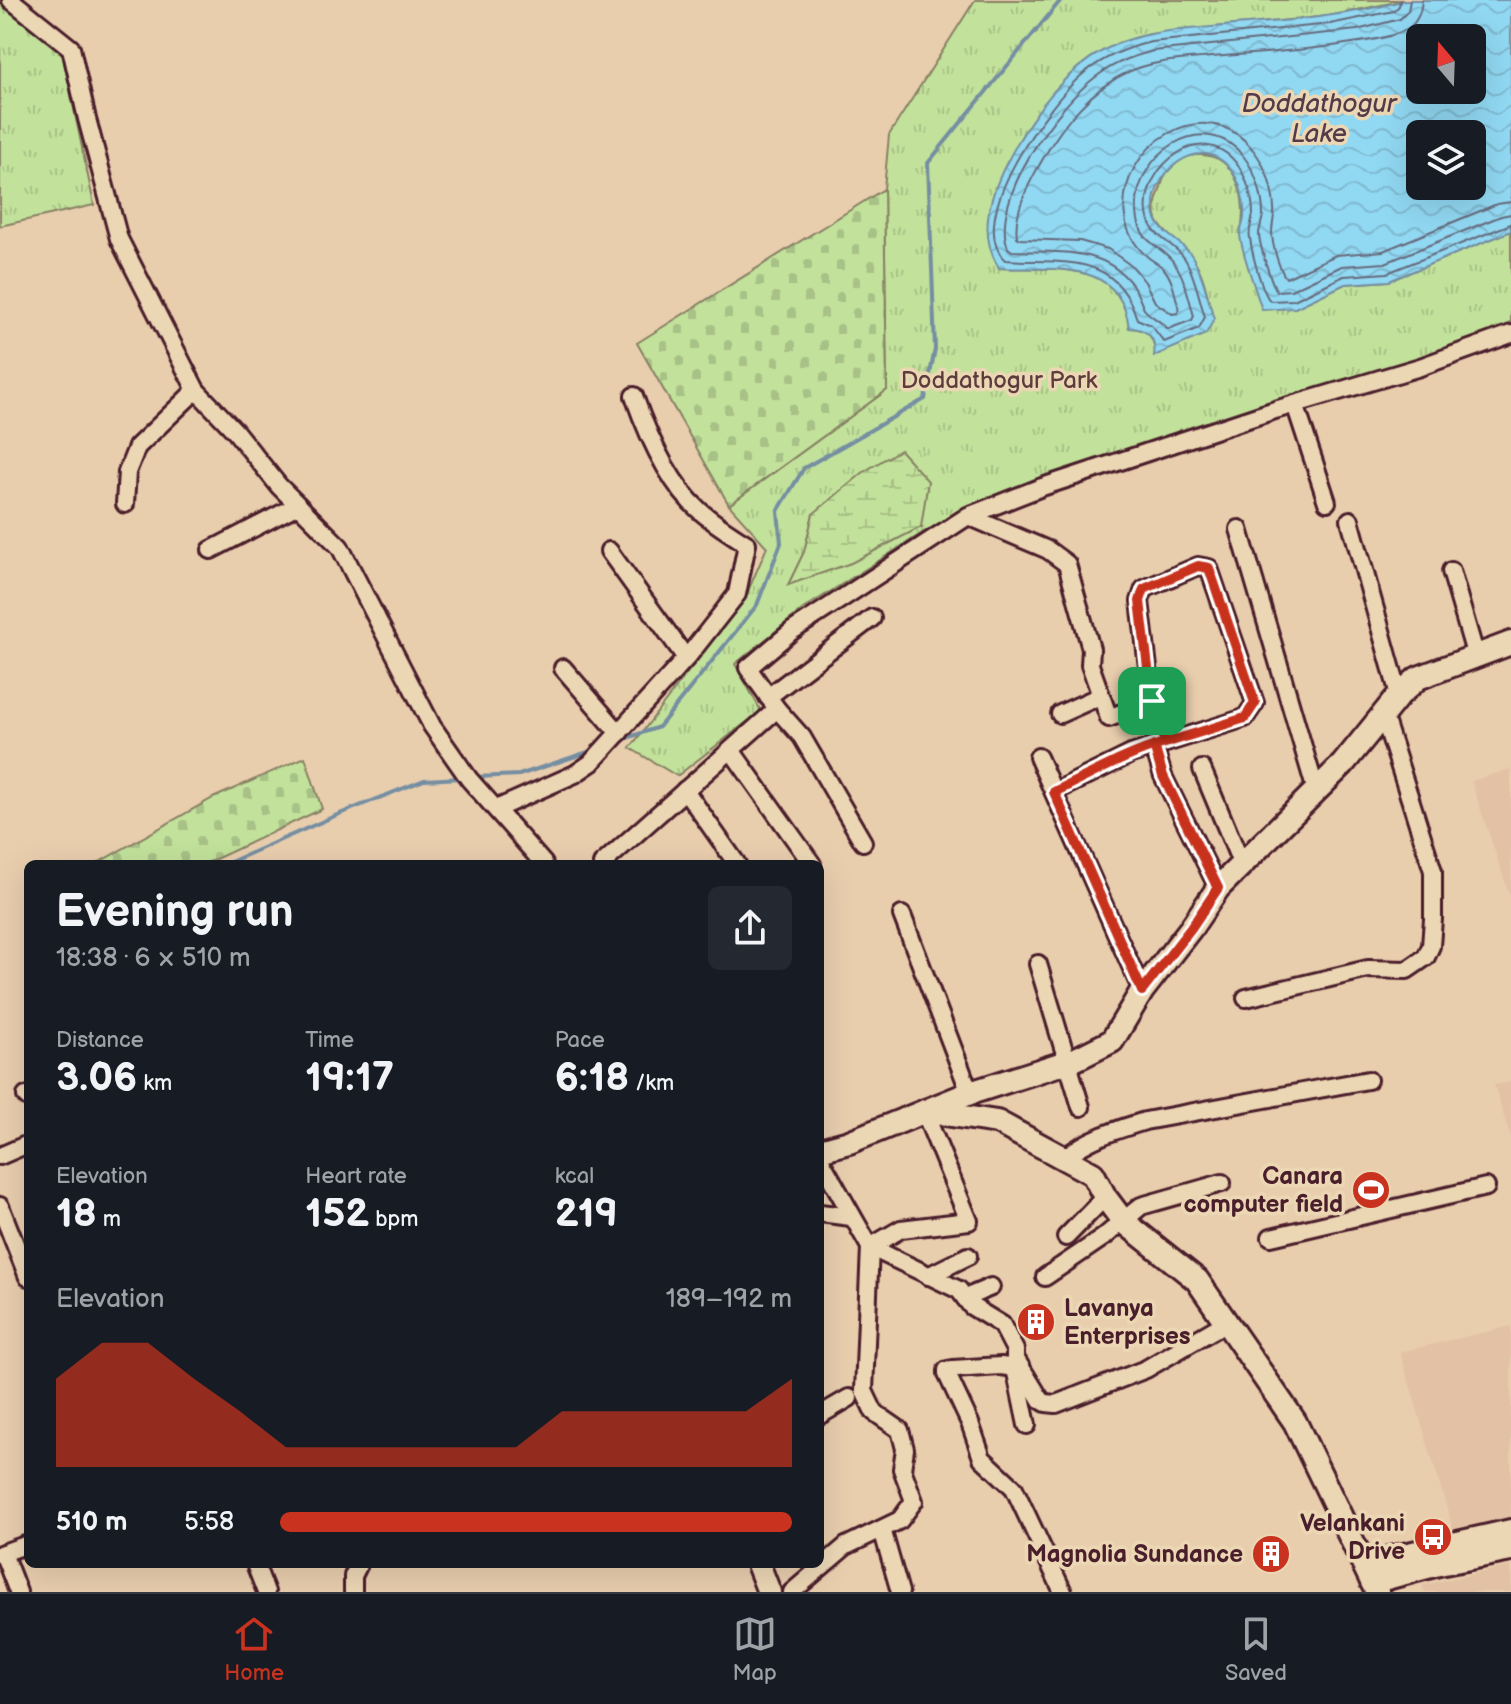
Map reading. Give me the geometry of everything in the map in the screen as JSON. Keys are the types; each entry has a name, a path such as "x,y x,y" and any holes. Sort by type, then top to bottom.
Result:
{"street":[{"path":"11,0 71,48 119,239 196,390 235,431 279,486 340,547 432,726 469,779 541,860"},
{"path":"863,842 802,737 772,703 748,668 792,631 968,516 1042,487 1295,404 1420,367 1511,334"},
{"path":"125,504 127,472 137,447 196,390"},
{"path":"496,809 575,774 591,763 686,658 737,594 747,544 698,510 681,488 646,431 634,396"},
{"path":"1295,404 1327,502"},
{"path":"211,550 298,505"},
{"path":"968,516 1048,550 1067,564 1091,649 1090,665 1109,718 1152,701"},
{"path":"1350,520 1399,695"},
{"path":"1239,529 1316,791"},
{"path":"609,551 686,658"},
{"path":"1054,792 1131,754 1159,745 1245,718 1255,703 1209,568 1198,566 1144,589 1140,601 1152,701 1159,745 1163,776 1218,888"},
{"path":"1451,571 1476,657"},
{"path":"606,860 731,750 772,703 872,618"},
{"path":"824,1149 849,1142 970,1093 1067,1062 1112,1041 1142,991 1218,888 1343,764 1399,695 1418,678 1511,643"},
{"path":"563,668 619,733"},
{"path":"1060,714 1100,696"},
{"path":"1246,998 1368,969 1407,970 1426,957 1431,946 1433,871 1383,714"},
{"path":"731,750 809,860"},
{"path":"1038,757 1142,991"},
{"path":"1202,769 1242,865"},
{"path":"685,790 734,860"},
{"path":"902,915 970,1093"},
{"path":"1038,964 1081,1107"},
{"path":"1064,1158 1079,1146 1145,1121 1368,1080"},
{"path":"924,1111 997,1122 1093,1174 1123,1221 1197,1280 1295,1422 1371,1579"},
{"path":"870,1247 901,1229 969,1221 924,1111"},
{"path":"0,1156 24,1146"},
{"path":"824,1166 870,1247 959,1290 971,1306 1002,1325 1010,1336 1027,1425"},
{"path":"1045,1277 1141,1206 1222,1183"},
{"path":"1271,1237 1486,1187"},
{"path":"1066,1237 1105,1197"},
{"path":"0,1206 24,1267"},
{"path":"824,1214 851,1217"},
{"path":"824,1565 846,1546 900,1520 914,1501 902,1469 905,1449 900,1430 874,1412 864,1391 870,1247"},
{"path":"928,1276 968,1256"},
{"path":"965,1298 991,1287"},
{"path":"1015,1364 1041,1400 1056,1404 1146,1369 1225,1323"},
{"path":"1015,1364 953,1369 947,1370 947,1374 982,1458 1014,1488 1063,1592"},
{"path":"824,1413 849,1398"},
{"path":"882,1529 900,1592"},
{"path":"1371,1579 1415,1550 1511,1531"},
{"path":"18,1592 1,1554 24,1545"},
{"path":"1371,1579 1511,1550"},
{"path":"257,1568 266,1592"},
{"path":"353,1592 353,1576 357,1568"},
{"path":"760,1568 769,1592"},
{"path":"792,1592 820,1568"}],"shaded area":[{"path":"1511,769 1511,899 1471,781"},
{"path":"1511,1082 1511,1138 1494,1085"},
{"path":"1511,1326 1511,1518 1453,1529 1400,1352"},
{"path":"1511,1566 1511,1592 1425,1592 1422,1585"}],"green space":[{"name":"Doddathogur Park","path":"975,0 1405,0 1329,16 1150,34 1118,43 1089,59 1057,88 1035,116 1003,171 990,207 999,268 1080,272 1098,279 1113,289 1123,305 1129,328 1149,335 1155,355 1214,319 1198,266 1158,223 1155,214 1167,172 1180,160 1198,155 1223,162 1231,171 1243,208 1240,234 1295,308 1345,284 1389,281 1511,231 1511,329 980,505 924,532 803,609 735,664 761,711 677,776 630,748 746,596 767,547 729,505 887,390 884,189 889,135","holes":["813,514 921,527 788,585 804,552"]},
{"path":"0,1 62,52 94,205 0,226"},
{"path":"884,189 887,390 729,505 637,343"},
{"path":"900,450 928,481 921,527 851,563 788,585 804,552 813,514 865,471"},
{"path":"305,757 322,809 214,860 103,860 213,798"}],"water":[{"name":"Doddathogur Lake","path":"1405,0 1511,0 1511,231 1389,281 1345,284 1295,308 1262,310 1241,240 1244,210 1237,180 1218,158 1205,154 1191,156 1166,173 1158,186 1154,201 1155,216 1162,228 1192,256 1214,319 1206,334 1154,356 1152,339 1146,332 1129,328 1123,305 1113,289 1098,279 1080,272 999,268 989,242 988,216 1000,177 1035,115 1060,85 1088,60 1118,43 1147,35 1360,11"}],"waterway":[{"path":"621,740 659,727 757,605 781,543 778,511 804,468 925,399 935,349 928,163 1061,0"},
{"path":"475,777 519,775 594,750"},
{"path":"235,860 424,780 462,778"}],"place":[{"name":"Canara computer field","path":"1371,1190"},
{"name":"Lavanya Enterprises","path":"1036,1322"},
{"name":"Velankani Drive","path":"1433,1537"},
{"name":"Magnolia Sundance","path":"1271,1554"}],"route":[{"path":"1152,701 1140,601 1144,589 1198,566 1209,568 1255,703 1245,718 1165,743 1154,746 1131,754 1054,792 1142,991 1218,888 1163,776 1154,746 1165,743 1152,701"}]}
